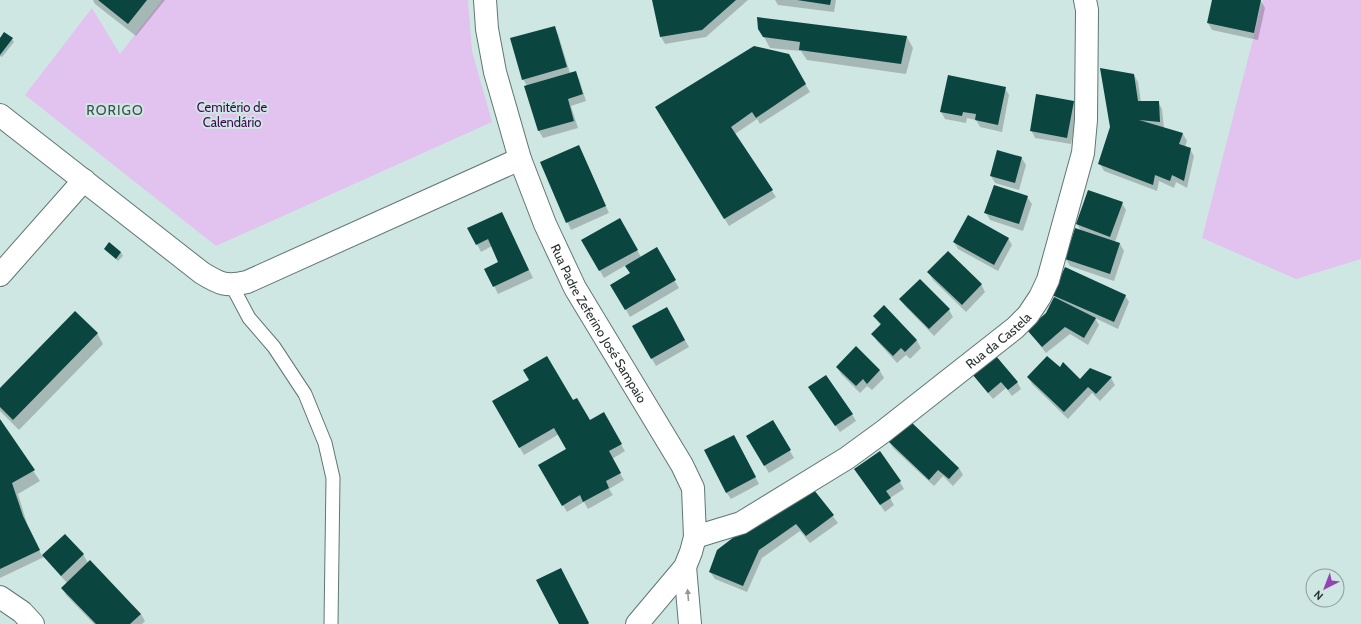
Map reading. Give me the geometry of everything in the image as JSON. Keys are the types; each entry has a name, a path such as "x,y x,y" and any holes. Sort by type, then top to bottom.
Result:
{"street":[{"name":"Rua Padre Zeferino José Sampaio","path":"485,0 487,29 494,65 520,159 545,224 569,276 682,465 693,488 695,537 685,567 637,624"},
{"name":"Rua da Castela","path":"695,537 741,523 847,458 1000,341 1028,315 1040,297 1048,280 1083,153 1086,120 1087,10 1085,0"},
{"path":"0,115 202,273 218,283 232,286 247,282 520,159"},
{"path":"0,275 84,180"},
{"path":"685,567 690,624"},
{"path":"0,597 22,612 33,624"}],"lane":[{"path":"232,286 249,318 274,347 306,394 325,443 333,478 331,624"}],"green space":[{"name":"Cemitério de Calendário","path":"162,0 468,0 472,51 492,122 216,246 25,95 92,8 120,54"},
{"path":"1263,0 1361,0 1361,259 1296,279 1202,238"}],"building":[{"path":"98,0 147,0 128,24"},
{"path":"652,0 736,0 702,30 660,37"},
{"path":"797,0 831,0 830,5"},
{"path":"1212,0 1261,0 1254,33 1207,23"},
{"path":"757,17 907,36 901,64 799,50 800,42 763,37 758,29"},
{"path":"555,26 567,67 522,80 510,38"},
{"path":"4,32 13,38 0,55 0,38"},
{"path":"754,46 789,54 806,84 756,118 752,112 731,127 773,190 724,219 655,107"},
{"path":"1100,68 1134,74 1138,101 1159,101 1160,122 1139,120 1183,133 1179,144 1191,148 1184,181 1172,175 1170,181 1155,175 1153,185 1098,164 1110,127"},
{"path":"576,71 583,94 568,99 574,121 538,131 524,86"},
{"path":"948,75 1006,87 998,125 975,120 976,114 963,112 962,116 940,112"},
{"path":"1036,94 1074,101 1067,138 1030,131"},
{"path":"579,145 606,206 566,223 540,162"},
{"path":"997,150 1022,157 1015,183 990,176"},
{"path":"994,185 1028,196 1019,224 984,213"},
{"path":"1088,190 1123,202 1110,237 1076,224"},
{"path":"502,212 529,270 493,287 484,269 498,262 488,239 476,245 467,228"},
{"path":"968,215 1009,238 994,265 953,242"},
{"path":"620,218 638,250 599,271 581,240"},
{"path":"1075,228 1120,243 1110,274 1065,259"},
{"path":"109,242 121,252 116,259 104,249"},
{"path":"657,247 676,280 625,310 610,285 630,273 625,266"},
{"path":"948,251 982,284 962,305 927,272"},
{"path":"1065,267 1126,295 1114,322 1052,295"},
{"path":"920,279 950,309 929,329 899,299"},
{"path":"1054,297 1096,318 1084,338 1065,327 1042,347 1027,330 1046,313"},
{"path":"884,305 917,340 905,352 901,348 893,356 871,334 881,324 873,316"},
{"path":"667,307 685,340 651,359 632,326"},
{"path":"75,311 98,333 13,420 0,407 0,388"},
{"path":"856,346 880,370 867,384 863,379 856,386 836,367"},
{"path":"547,356 573,400 577,398 590,420 604,412 622,444 609,451 621,473 606,481 609,488 583,502 580,495 562,506 538,465 566,449 554,428 519,448 492,401 529,380 523,370"},
{"path":"996,356 1018,382 1008,390 1001,382 988,393 973,375"},
{"path":"1047,356 1060,367 1063,362 1080,379 1090,368 1112,377 1096,394 1088,387 1064,412 1027,377"},
{"path":"826,375 853,414 835,426 808,387"},
{"path":"0,419 35,470 12,483 23,516 40,550 0,569"},
{"path":"908,419 959,468 949,479 938,470 929,480 888,441"},
{"path":"773,420 791,450 764,466 746,436"},
{"path":"734,435 756,477 726,493 704,450"},
{"path":"880,451 901,481 886,491 891,498 880,505 854,469"},
{"path":"814,490 834,515 806,536 796,524 759,550 743,586 709,572 717,550 734,537"},
{"path":"65,534 84,554 61,576 42,555"},
{"path":"90,560 141,614 130,624 96,624 61,588"},
{"path":"561,568 589,623 588,624 559,624 536,580"}],"district":[{"name":"RORIGO","path":"115,110"}]}
